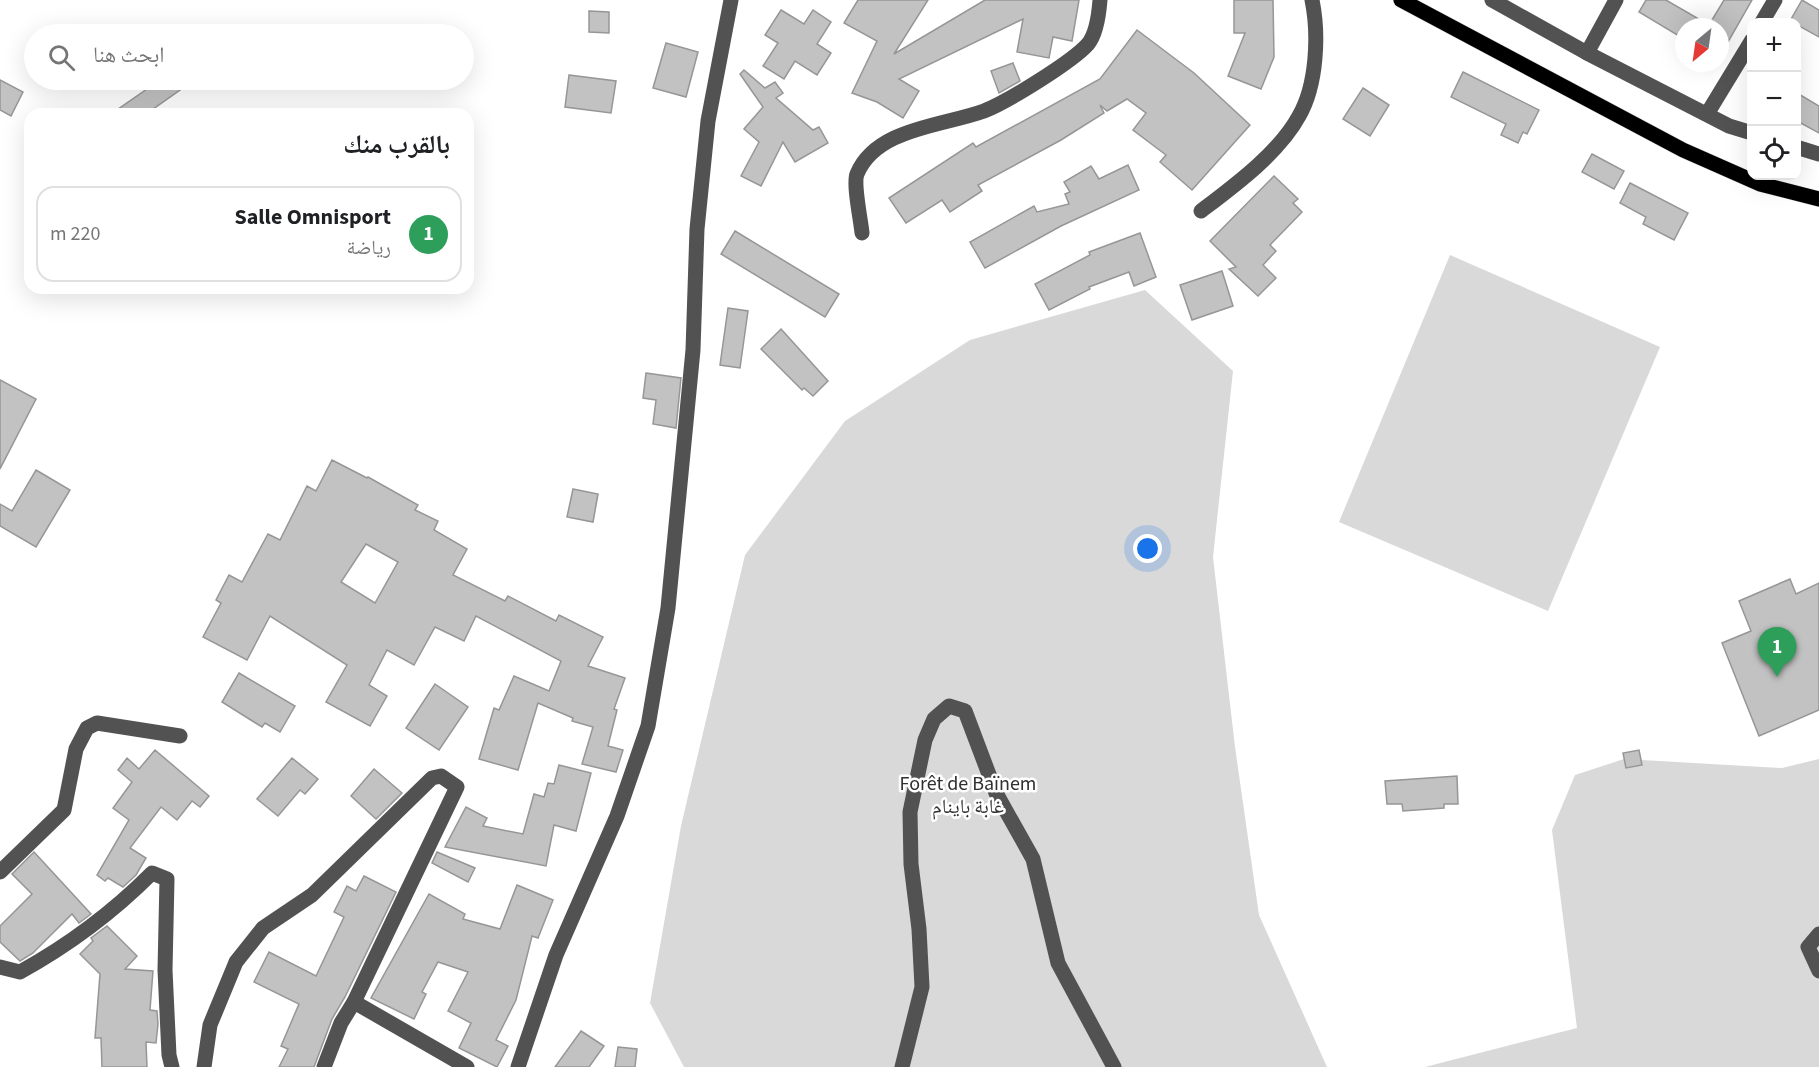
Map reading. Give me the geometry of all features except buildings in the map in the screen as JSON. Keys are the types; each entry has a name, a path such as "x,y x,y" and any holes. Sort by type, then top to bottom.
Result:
{"main road":[{"path":"1401,0 1693,155 1760,184 1819,199"}],"street":[{"path":"518,1067 556,955 617,816 648,726 669,596 693,350 697,229 708,121 732,0"},
{"path":"862,233 856,176 870,153 891,139 986,110 1065,63 1089,42 1099,17 1100,0"},
{"path":"1201,211 1237,184 1271,152 1300,116 1312,77 1317,27 1312,0"},
{"path":"1492,0 1587,53 1729,126 1747,131"},
{"path":"1587,53 1616,0"},
{"path":"1764,18 1775,0"},
{"path":"1707,114 1747,48"},
{"path":"1801,148 1819,154"},
{"path":"902,1067 922,987 919,929 911,864 910,812 926,740 934,719 949,706 965,711 996,793 1033,859 1059,963 1114,1067"},
{"path":"0,872 64,810 76,748 87,728 96,723 180,736"},
{"path":"204,1067 210,1025 236,962 256,936 263,928 312,894 432,778 441,776 457,787 354,1002 341,1023 324,1067"},
{"path":"0,967 20,972 61,949 120,905 152,873 167,879 165,970 169,1055 172,1067"},
{"path":"1819,934 1808,947 1819,971"},
{"path":"354,1002 467,1067"}],"green space":[{"path":"1450,255 1660,347 1548,611 1339,522"},
{"name":"Forêt de Baïnem غابة باينام","path":"1145,290 1233,371 1213,557 1235,747 1259,915 1327,1067 684,1067 650,1003 681,826 745,555 845,421 970,340"},
{"path":"1624,759 1782,768 1819,759 1819,1067 1425,1067 1577,1028 1552,830 1575,775"}],"place":[{"name":"Salle Omnisport","path":"1777,677"}]}
